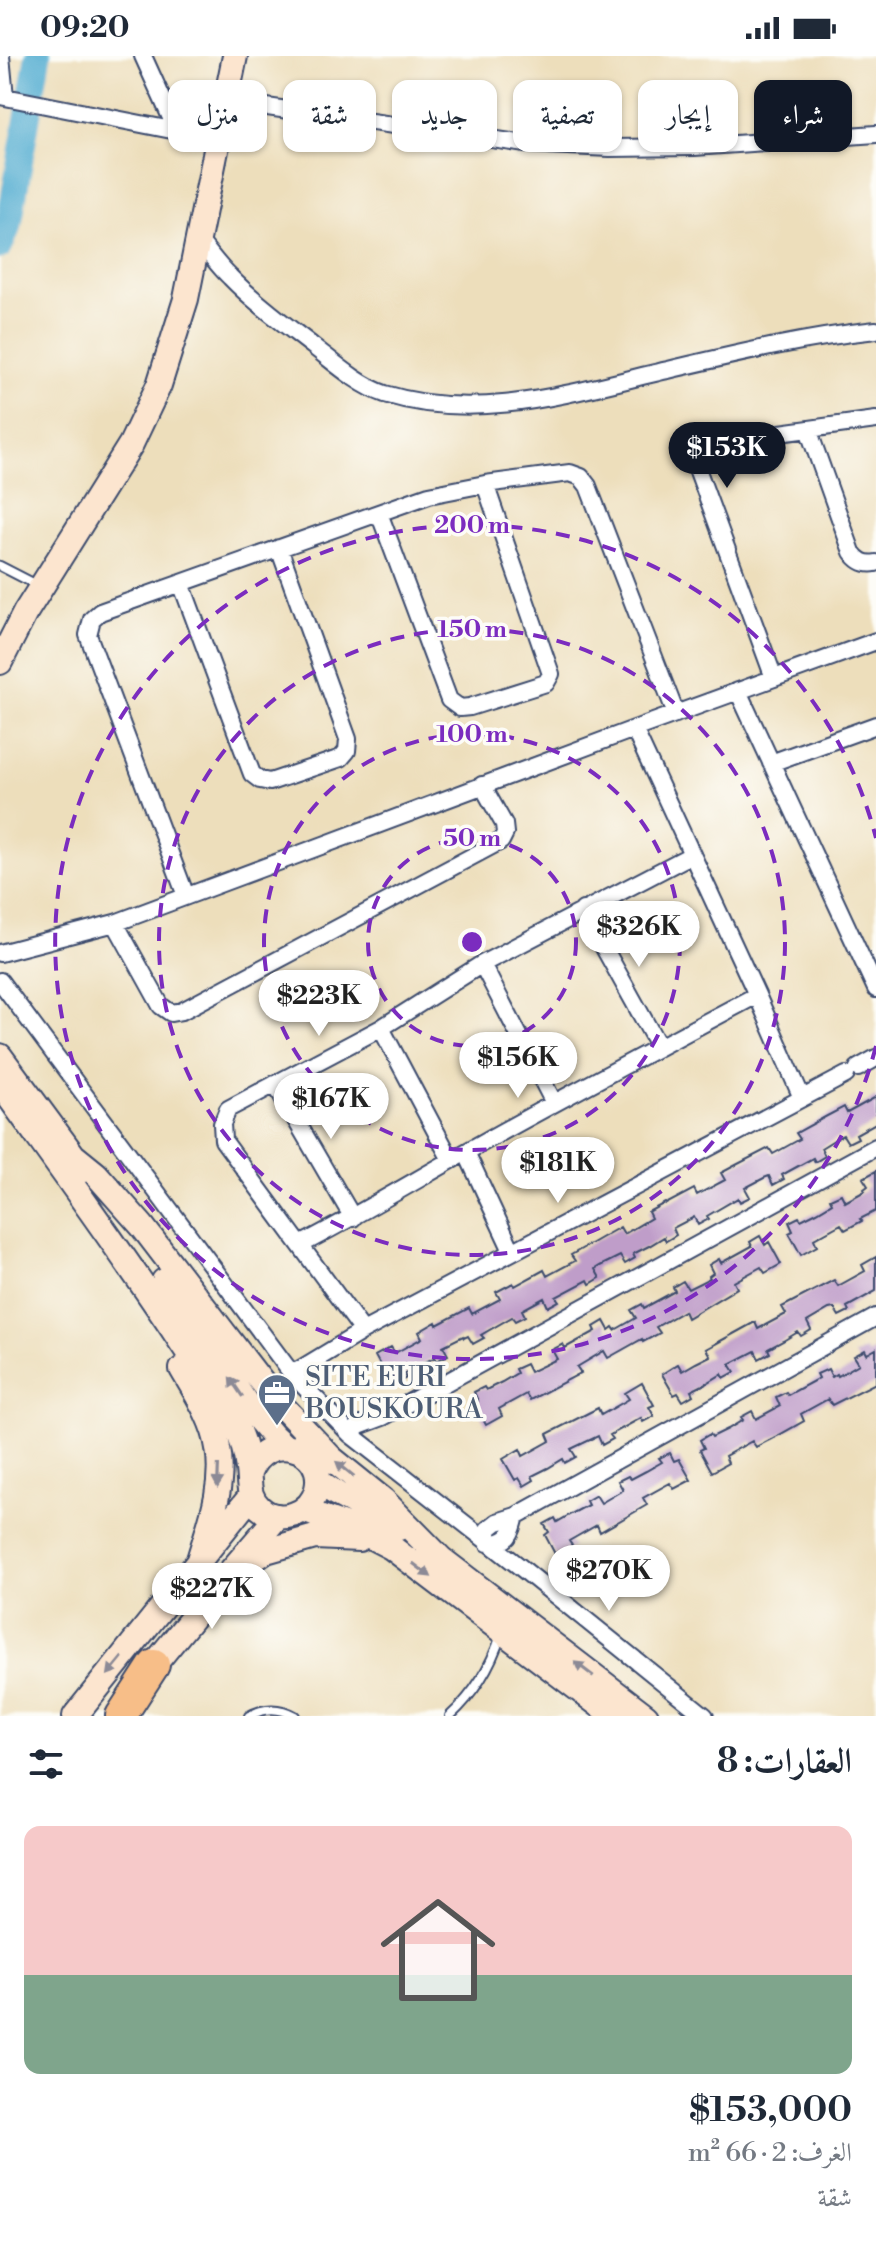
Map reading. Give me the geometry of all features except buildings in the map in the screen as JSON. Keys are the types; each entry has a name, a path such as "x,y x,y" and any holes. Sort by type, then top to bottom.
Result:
{"highway":[{"path":"121,1716 154,1665"}],"main road":[{"path":"230,80 235,56"},
{"path":"0,661 11,636 114,472 159,385 182,313 215,152"},
{"path":"0,1056 191,1319 250,1409 285,1447"},
{"path":"0,1084 133,1269 234,1422 245,1450 250,1485 264,1511 278,1516 293,1515 303,1510 314,1497 318,1481 308,1457 298,1450 277,1447 261,1455 252,1465 250,1485 198,1563 75,1716"},
{"path":"75,1157 96,1174 142,1226 269,1392 331,1458 383,1500 443,1561"},
{"path":"89,1208 103,1249 165,1337 214,1430 219,1449 219,1481 216,1504 198,1563"},
{"path":"318,1481 408,1534 646,1716"},
{"path":"303,1510 376,1538 391,1547 614,1716"},
{"path":"111,1716 278,1516"},
{"path":"224,1579 266,1551 315,1537 376,1538"}],"street":[{"path":"1,56 9,98 168,129"},
{"path":"143,56 168,111"},
{"path":"267,107 526,144 568,146 694,147 876,134"},
{"path":"198,240 230,277 341,368 385,393 428,402 484,406 539,401 768,346 876,330"},
{"path":"774,678 695,458 698,449 705,443 876,420"},
{"path":"808,429 852,552 860,561 876,563"},
{"path":"186,896 88,635 92,619 100,612 429,495 570,473 585,481 676,714"},
{"path":"379,513 449,700 460,708 470,707 546,683 551,674 485,484"},
{"path":"181,583 252,774 270,782 327,762 345,755 349,743 279,548"},
{"path":"0,953 115,923 876,641"},
{"path":"738,691 876,989"},
{"path":"771,763 876,725"},
{"path":"634,729 802,1098"},
{"path":"115,923 161,1006 171,1013 182,1011 501,841 505,833 504,824 482,785"},
{"path":"363,1331 223,1140 222,1124 228,1109 381,1028 482,964 691,855"},
{"path":"583,910 659,1047"},
{"path":"482,964 554,1103"},
{"path":"0,981 292,1374 368,1449 705,1716"},
{"path":"300,1245 554,1103 757,995"},
{"path":"381,1028 512,1251"},
{"path":"292,1374 363,1331 876,1058"},
{"path":"275,1084 353,1218"},
{"path":"350,1434 359,1426 383,1417 876,1147"},
{"path":"488,1543 488,1529 497,1522 516,1516 876,1317"},
{"path":"368,1449 383,1417"}],"lane":[{"path":"0,566 41,587"},
{"path":"450,1716 484,1674 502,1630"},
{"path":"249,1716 271,1709 286,1710 295,1716"}],"waterway":[{"path":"0,246 9,225 38,56"}],"place":[{"name":"SITE EURI BOUSKOURA","path":"277,1427"}]}
